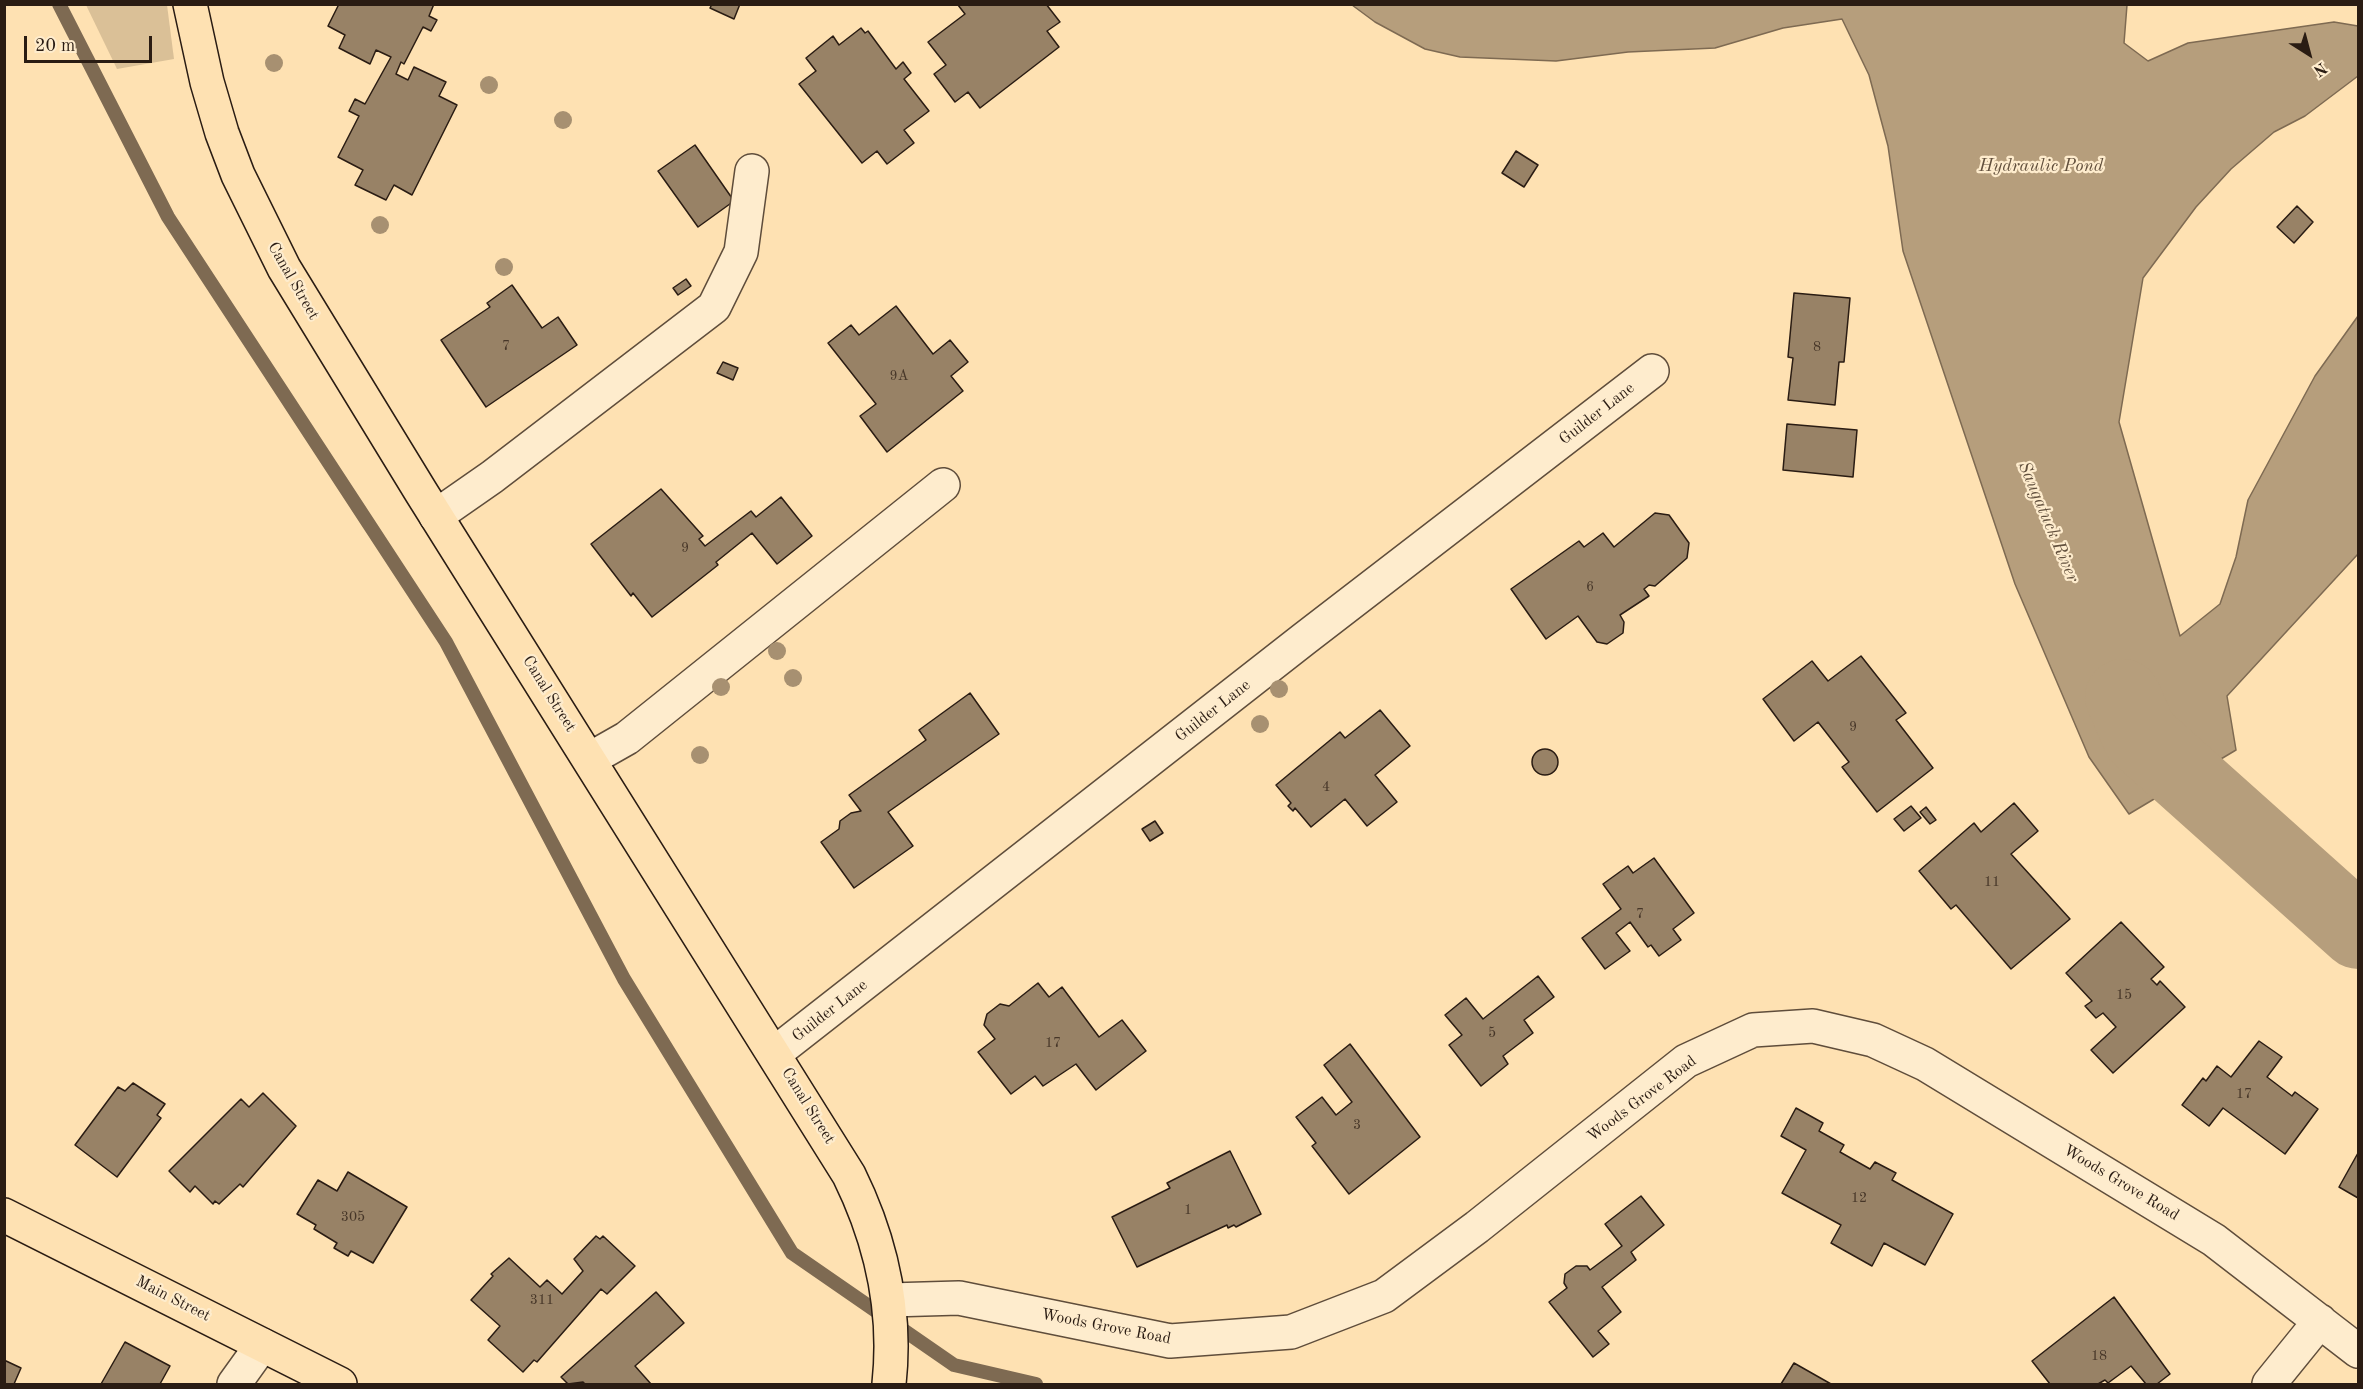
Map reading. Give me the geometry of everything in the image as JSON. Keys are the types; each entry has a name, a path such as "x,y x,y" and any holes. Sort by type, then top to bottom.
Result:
{"main road":[{"name":"Canal Street","path":"190,4 216,116 252,205 284,268 436,516 834,1148 863,1204 877,1241 890,1300 892,1358 889,1384"},
{"name":"Main Street","path":"4,1215 340,1384"}],"street":[{"path":"436,516 492,477 714,308 741,252 752,171"},
{"name":"Guilder Lane","path":"775,1053 1304,639 1652,371"},
{"path":"590,759 627,738 943,485"},
{"name":"Woods Grove Road","path":"890,1300 959,1298 1170,1341 1292,1332 1384,1296 1477,1227 1686,1061 1753,1030 1813,1026 1873,1040 1924,1064 2214,1240 2358,1351"},
{"path":"2269,1384 2320,1321"},
{"path":"234,1384 262,1345"}],"shaded area":[{"path":"86,5 167,5 174,59 117,69"}],"water":[{"name":"Hydraulic Pond","path":"1352,5 2127,5 2124,43 2148,61 2188,43 2334,22 2358,26 2358,76 2305,116 2274,132 2231,169 2196,207 2143,278 2119,422 2180,636 2220,604 2236,557 2248,500 2315,376 2358,316 2358,554 2227,696 2236,750 2129,814 2089,757 2015,584 1903,251 1888,146 1869,75 1842,19 1783,28 1715,48 1628,52 1556,61 1460,57 1425,49 1375,22"}],"building":[{"path":"339,4 434,4 429,16 437,20 431,31 423,27 404,64 401,62 396,74 408,80 414,67 446,82 439,96 457,105 412,195 394,185 386,200 355,185 363,170 338,157 359,116 349,111 355,99 365,104 391,57 376,50 370,64 339,48 345,35 328,26"},
{"path":"712,4 740,4 734,19 710,8"},
{"path":"1046,4 1060,22 1047,31 1059,47 980,108 968,92 955,102 934,74 946,65 928,42 965,14 958,5"},
{"path":"861,28 865,33 868,31 896,69 903,62 911,73 904,79 929,111 904,130 914,143 887,164 877,151 862,163 799,84 816,71 806,58 833,36 839,45"},
{"path":"695,145 734,201 698,227 658,171"},
{"path":"1516,151 1538,165 1524,187 1502,173"},
{"path":"2297,206 2313,222 2294,243 2277,227"},
{"path":"686,279 691,286 678,295 673,288"},
{"path":"512,285 542,328 558,317 577,345 486,407 441,340 490,307 487,303"},
{"path":"1794,293 1850,298 1844,362 1839,362 1835,405 1788,400 1793,358 1788,357"},
{"path":"896,306 933,354 950,340 968,362 951,376 963,391 887,452 860,416 876,404 828,343 851,325 859,335"},
{"path":"723,362 738,368 733,380 717,373"},
{"path":"1787,424 1857,430 1853,477 1783,470"},
{"path":"661,489 703,536 699,539 705,546 751,511 756,517 781,497 812,536 777,564 752,533 716,562 718,565 652,617 633,593 631,596 591,544"},
{"path":"1655,513 1669,515 1689,543 1687,558 1655,586 1649,585 1644,589 1649,596 1620,615 1624,622 1623,633 1607,644 1597,642 1578,616 1546,639 1511,589 1579,541 1584,547 1603,533 1614,547"},
{"path":"1861,656 1906,713 1896,720 1933,768 1877,812 1842,767 1849,762 1818,722 1794,741 1763,699 1812,661 1828,681"},
{"path":"970,693 999,734 888,812 913,846 854,888 821,842 839,829 840,821 851,813 861,811 849,795 926,740 919,730"},
{"path":"1380,710 1410,746 1375,775 1397,802 1367,826 1345,799 1311,827 1295,808 1293,811 1288,806 1291,803 1276,785 1340,732 1345,738"},
{"path":"1545,749 1554,753 1558,762 1554,771 1545,775 1536,771 1532,762 1536,753"},
{"path":"2014,803 2038,831 2011,854 2070,919 2011,969 1956,905 1951,909 1919,871 1974,823 1981,832"},
{"path":"1911,806 1921,818 1904,831 1894,819"},
{"path":"1926,807 1936,820 1930,824 1920,812"},
{"path":"1155,821 1163,833 1150,841 1142,829"},
{"path":"1654,858 1694,913 1673,929 1681,940 1659,956 1651,945 1648,947 1630,922 1616,933 1630,951 1605,969 1582,938 1621,909 1603,884 1628,866 1633,873"},
{"path":"2121,922 2164,967 2151,979 2157,985 2160,981 2185,1007 2113,1073 2091,1050 2116,1027 2103,1013 2096,1018 2085,1006 2092,1001 2066,973"},
{"path":"1538,976 1554,997 1524,1020 1533,1033 1503,1056 1508,1064 1481,1086 1449,1045 1462,1035 1445,1015 1466,998 1483,1019"},
{"path":"1038,983 1049,997 1062,987 1099,1037 1122,1020 1146,1051 1096,1090 1076,1064 1043,1086 1035,1076 1011,1094 978,1052 995,1039 984,1025 987,1014 1000,1004 1009,1006"},
{"path":"2259,1041 2282,1057 2267,1077 2292,1096 2295,1092 2318,1109 2285,1154 2223,1108 2209,1126 2182,1105 2203,1078 2206,1081 2217,1066 2231,1077"},
{"path":"1350,1044 1420,1137 1349,1194 1312,1146 1316,1143 1296,1117 1322,1097 1336,1115 1352,1102 1324,1065"},
{"path":"133,1083 165,1104 157,1115 161,1118 117,1177 75,1145 118,1087 125,1091"},
{"path":"263,1093 296,1126 243,1187 240,1184 219,1204 215,1201 213,1204 195,1186 190,1192 169,1171 241,1099 249,1107"},
{"path":"1796,1108 1823,1123 1819,1131 1844,1145 1840,1152 1870,1169 1875,1162 1896,1173 1892,1180 1953,1214 1925,1265 1884,1243 1872,1266 1831,1243 1841,1225 1782,1193 1806,1150 1781,1136"},
{"path":"1230,1151 1261,1214 1236,1227 1234,1225 1228,1228 1227,1225 1137,1267 1112,1217 1170,1188 1167,1183"},
{"path":"2358,1153 2358,1198 2339,1187"},
{"path":"348,1172 407,1207 373,1263 351,1251 348,1256 334,1248 337,1243 314,1229 316,1225 297,1214 318,1180 337,1191"},
{"path":"1641,1196 1664,1225 1631,1252 1636,1260 1602,1287 1621,1312 1598,1331 1609,1344 1593,1357 1549,1302 1567,1288 1564,1283 1565,1274 1576,1266 1587,1266 1590,1270 1622,1246 1605,1224"},
{"path":"596,1236 600,1239 603,1236 635,1266 607,1294 601,1289 537,1362 534,1360 523,1372 488,1340 500,1326 471,1300 493,1276 491,1274 509,1258 540,1287 547,1280 562,1294 583,1271 574,1259"},
{"path":"656,1292 684,1323 635,1366 651,1384 585,1384 583,1382 568,1384 561,1377"},
{"path":"2114,1297 2170,1374 2157,1384 2146,1384 2131,1366 2108,1383 2105,1380 2098,1384 2050,1384 2032,1361"},
{"path":"125,1342 170,1366 160,1384 101,1384"},
{"path":"4,1360 21,1368 14,1384 4,1384"},
{"path":"1794,1363 1831,1384 1781,1384"}],"waterway":[{"path":"59,4 168,217 446,642 624,979 792,1253 954,1365 1036,1384"},
{"name":"Saugatuck River","path":"2123,697 2140,736 2358,931"}]}
